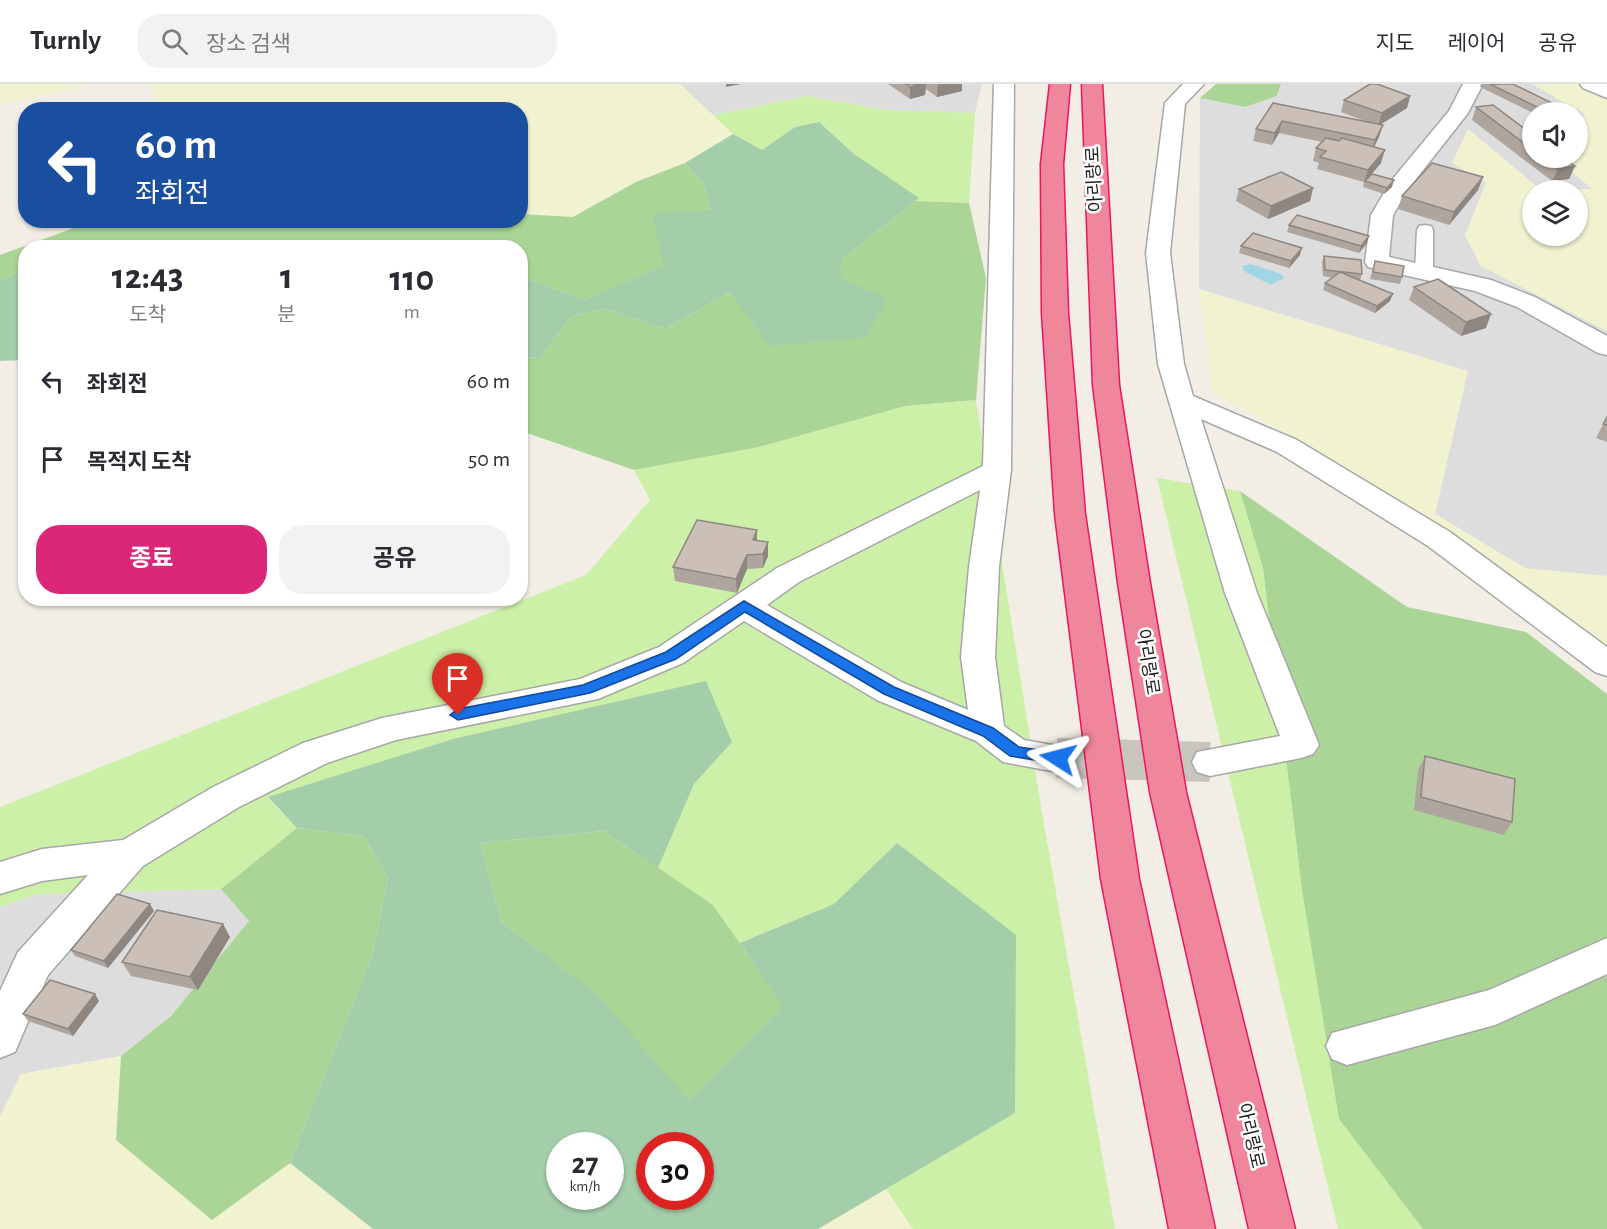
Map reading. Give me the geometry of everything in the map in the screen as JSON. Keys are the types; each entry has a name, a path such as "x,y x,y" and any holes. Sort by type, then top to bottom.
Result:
{"highway":[{"path":"1060,84 1052,164 1055,313 1070,514 1120,879 1192,1229"},
{"name":"아리랑로","path":"1092,84 1106,385 1134,584 1168,792 1272,1229"}],"street":[{"path":"988,732 978,657 984,567 997,470 1004,84"},
{"path":"1194,84 1174,103 1158,253 1171,364 1241,593 1301,745 1210,762"},
{"path":"1473,84 1458,113 1399,186 1382,215 1377,262 1482,285 1526,302 1607,347"},
{"path":"1590,84 1607,92"},
{"path":"1181,401 1287,446 1439,539 1607,664"},
{"path":"0,1039 32,964 130,855 226,797 315,753 394,727 585,690 671,655 788,575 997,470"},
{"path":"744,606 889,690 988,732 1016,752 1058,758"},
{"path":"0,878 42,865 130,855"},
{"path":"1347,1046 1495,1006 1607,955"}],"lane":[{"path":"1424,272 1425,230"}],"shaded area":[{"path":"680,84 982,84 975,113 887,110 808,96 713,115"},
{"path":"1281,84 1532,84 1564,102 1522,102 1522,168 1568,168 1582,180 1529,180 1468,129 1486,183 1465,235 1481,266 1607,331 1607,576 1525,569 1435,514 1467,371 1199,289 1200,98 1245,107 1277,96"},
{"path":"221,889 249,921 171,1016 121,1056 21,1074 0,1116 0,907 37,894"}],"green space":[{"path":"0,84 94,84 0,104"},
{"path":"148,84 680,84 733,134 685,163 636,182 573,217 528,214 528,102 159,102"},
{"path":"1216,84 1281,84 1277,96 1245,107 1200,98"},
{"path":"1532,84 1580,84 1607,97 1607,331 1481,266 1465,235 1486,183 1452,163 1468,129 1529,180 1522,180 1522,246 1588,246 1588,190 1592,189 1588,186 1588,180 1582,180 1568,168 1588,168 1588,102 1563,102"},
{"path":"808,96 887,110 975,113 969,203 915,201 854,154 819,122 795,127 762,150 733,134 713,115"},
{"path":"819,122 854,154 919,198 841,260 841,279 888,298 866,337 770,346 730,292 665,329 605,309 571,316 540,358 528,357 528,280 585,300 664,265 652,214 711,210 703,183 685,163 733,134 762,150 795,127"},
{"path":"685,163 703,183 711,210 665,265 585,300 528,280 528,240 41,240 74,228 528,228 528,214 573,217 636,182"},
{"path":"915,201 969,203 986,278 976,400 905,406 759,447 634,470 528,433 528,357 540,358 571,316 605,309 665,329 730,292 841,279 841,260"},
{"path":"18,248 18,272 0,281 0,255"},
{"path":"18,272 18,360 0,361 0,281"},
{"path":"1199,289 1468,371 1435,514 1525,568 1607,576 1607,652 1425,520 1270,424 1212,392"},
{"path":"976,400 1041,807 1115,1229 913,1229 886,1189 1015,1112 897,844 834,904 740,943 713,905 658,868 694,784 732,742 268,798 297,828 221,889 37,894 0,907 0,807 508,606 528,606 528,598 586,575 650,500 634,470 759,447 905,406"},
{"path":"1157,478 1240,491 1263,568 1339,1119 1423,1229 1338,1229"},
{"path":"1240,491 1407,607 1526,632 1607,694 1607,1229 1423,1229 1339,1119 1302,889 1263,568"},
{"path":"706,681 732,742 694,784 658,868 604,831 480,843 502,923 597,994 689,1101 783,1006 740,943 834,904 897,843 1016,935 1015,1113 818,1229 373,1229 290,1163 373,953 388,878 364,836 297,828 268,797 453,739"},
{"path":"297,828 364,836 388,878 373,953 290,1163 212,1220 116,1140 121,1056 171,1016 249,921 221,889"},
{"path":"604,831 713,905 784,1006 689,1102 596,994 502,923 480,843"},
{"path":"121,1056 116,1140 212,1220 290,1163 373,1229 0,1229 0,1116 21,1074"},
{"path":"886,1189 913,1229 818,1229"}],"water":[{"path":"1251,264 1281,274 1284,278 1271,285 1245,272 1242,266"}],"building":[{"path":"906,84 922,84 910,87"},
{"path":"1370,84 1377,84 1410,96 1382,113 1344,100"},
{"path":"1490,84 1513,84 1550,102 1527,102"},
{"path":"1273,103 1383,125 1375,140 1282,121 1275,133 1256,129"},
{"path":"1493,105 1522,127 1522,142 1476,107"},
{"path":"1326,138 1339,141 1342,138 1385,150 1368,170 1320,157 1326,151 1316,148"},
{"path":"1432,163 1483,177 1454,212 1402,196"},
{"path":"1281,172 1313,188 1271,206 1239,189"},
{"path":"1372,174 1394,180 1387,188 1365,181"},
{"path":"1297,215 1369,236 1361,246 1289,225"},
{"path":"1253,233 1302,248 1291,261 1241,246"},
{"path":"1324,256 1361,260 1362,274 1325,270"},
{"path":"1375,261 1404,266 1402,277 1373,272"},
{"path":"1340,272 1393,294 1377,306 1325,283"},
{"path":"1438,279 1491,314 1466,322 1414,287"},
{"path":"697,520 757,530 753,540 768,542 763,554 747,555 736,579 673,567"},
{"path":"1425,756 1515,779 1512,822 1421,797"},
{"path":"117,894 150,904 104,961 71,950"},
{"path":"157,910 223,924 190,977 122,962"},
{"path":"50,980 95,994 68,1029 23,1014"}],"tunnel":[{"path":"1057,758 1210,762"}],"route":[{"path":"458,715 585,690 671,655 744,606 889,690 988,732 1016,752 1058,758"}]}
